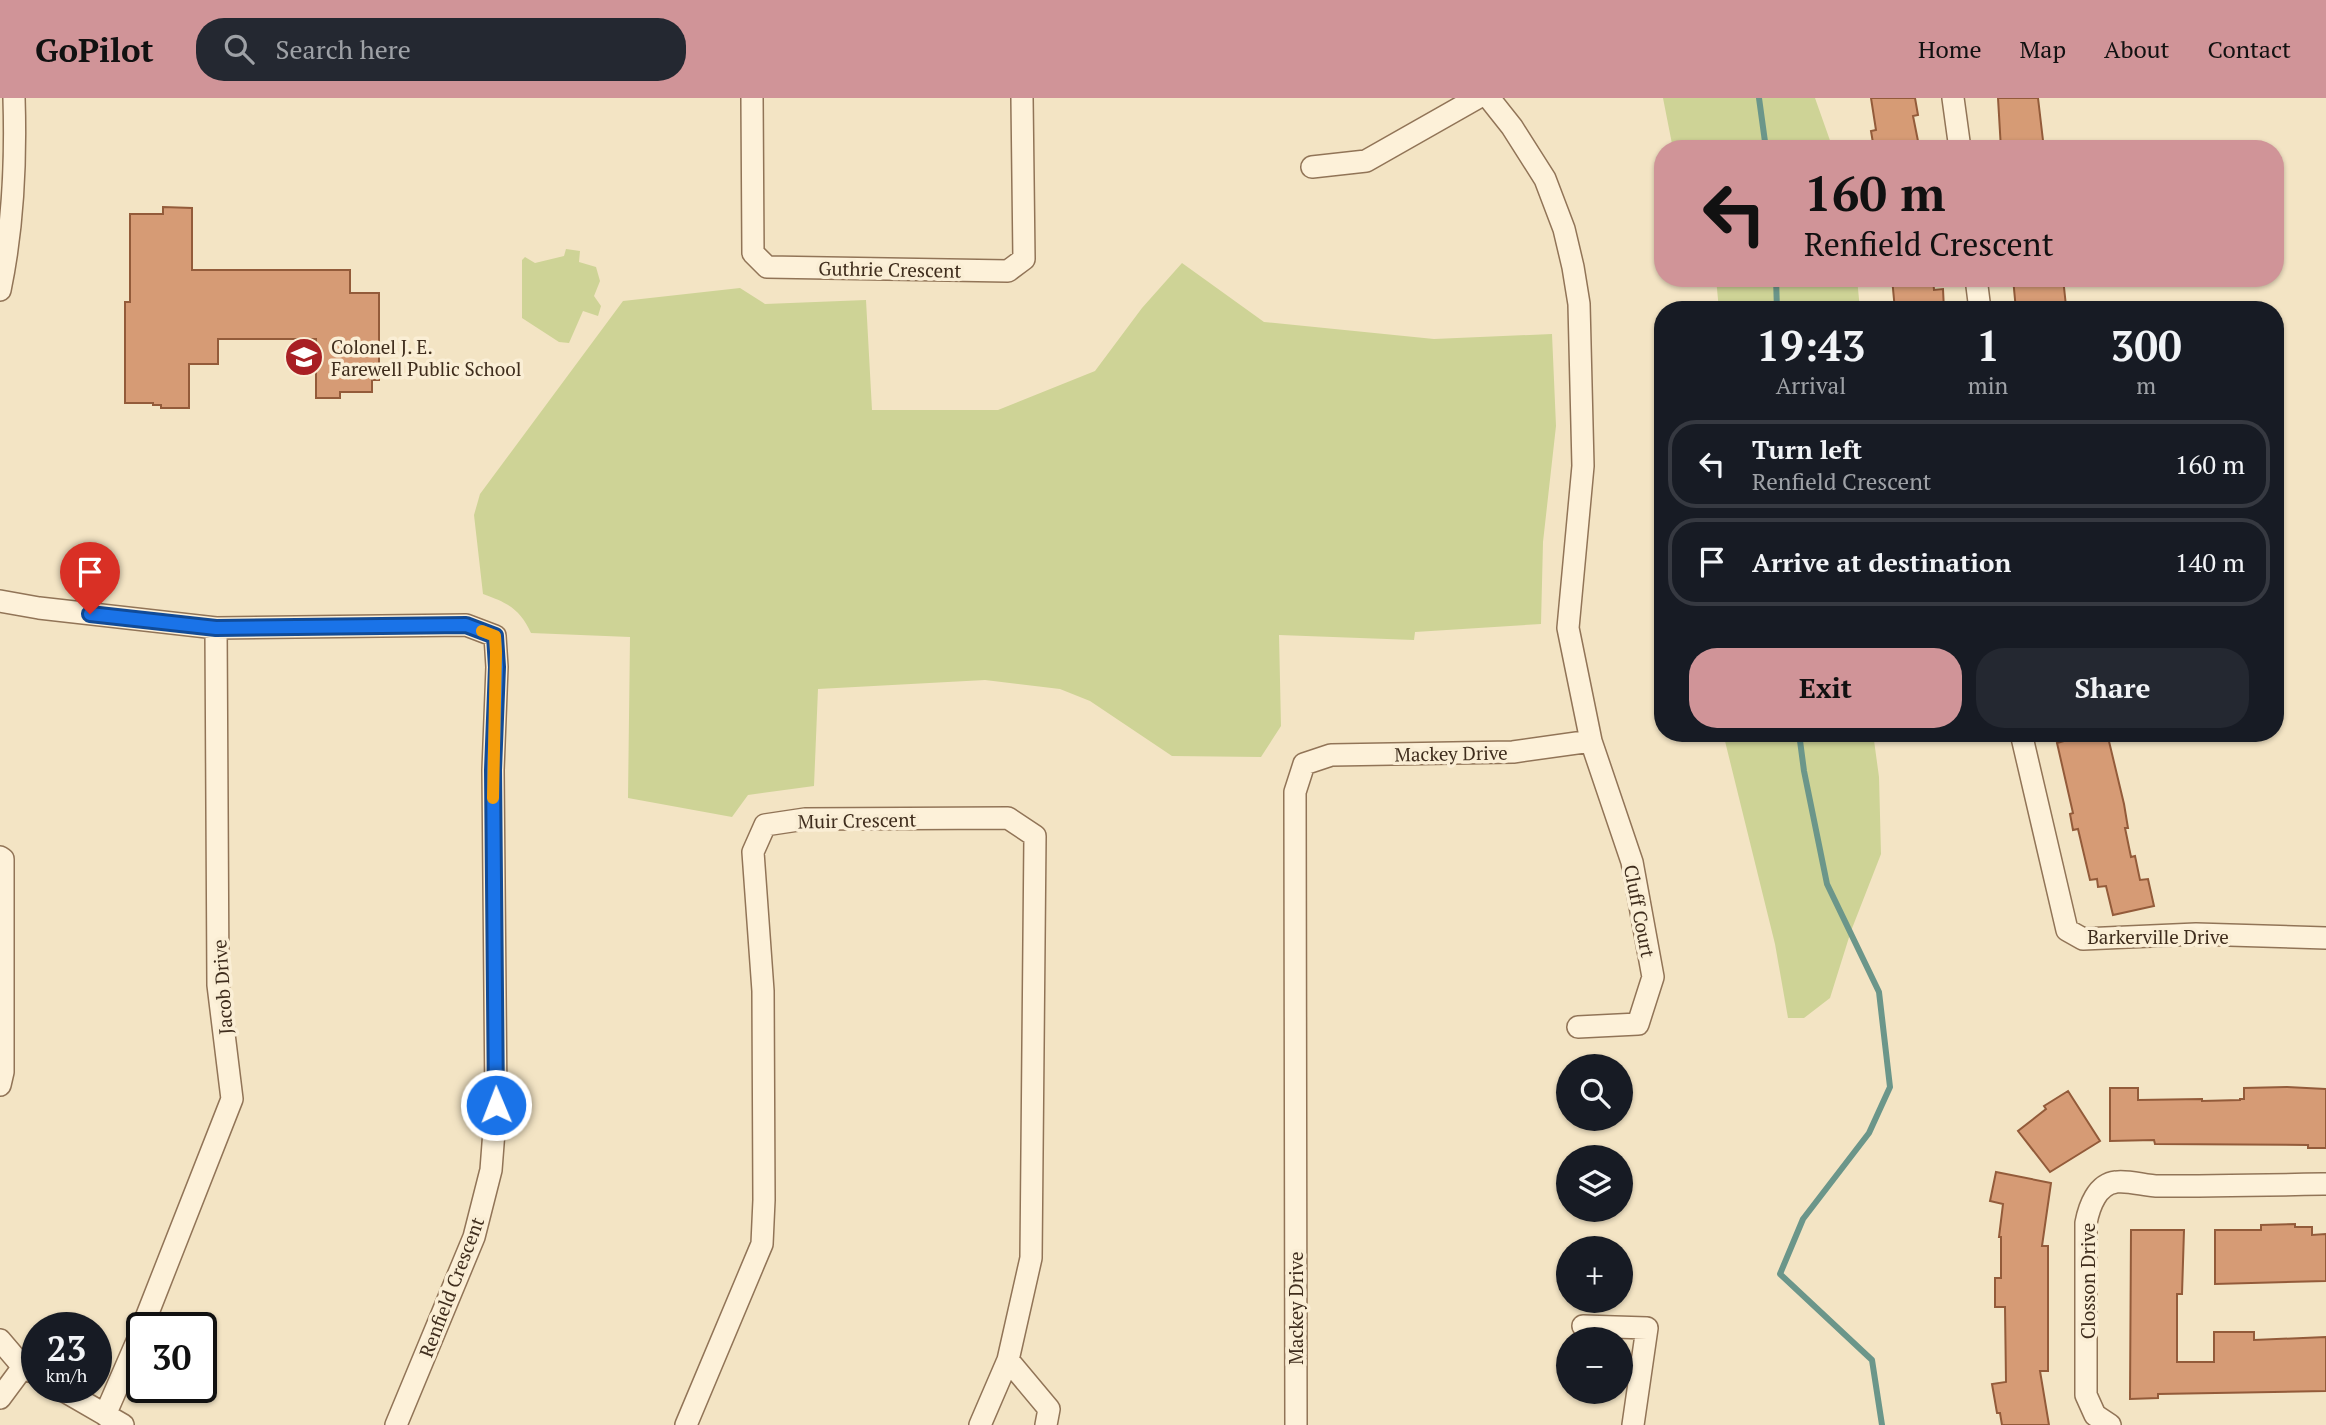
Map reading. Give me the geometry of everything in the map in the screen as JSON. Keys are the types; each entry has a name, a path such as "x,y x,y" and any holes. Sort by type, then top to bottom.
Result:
{"street":[{"path":"0,290 10,220 14,98"},
{"name":"Guthrie Crescent","path":"752,98 753,253 767,267 1008,271 1024,258 1022,98"},
{"path":"1312,167 1366,161 1477,98"},
{"path":"1489,98 1512,127 1545,179 1564,229 1579,304 1583,466 1568,628 1591,741"},
{"path":"1954,98 1959,140"},
{"name":"Renfield Crescent","path":"0,601 39,608 216,628 466,625 495,636 497,667 493,770 496,1105 491,1170 474,1237 396,1425"},
{"name":"Jacob Drive","path":"149,1312 232,1098 218,985 216,628"},
{"name":"Cluff Court","path":"1578,1027 1638,1024 1653,977 1632,862 1591,741"},
{"name":"Mackey Drive","path":"1296,1425 1295,792 1304,764 1331,755 1513,751 1591,741"},
{"name":"Barkerville Drive","path":"2023,742 2067,930 2083,939 2196,934 2326,937"},
{"name":"Muir Crescent","path":"686,1425 762,1244 764,991 753,852 765,825 805,819 1008,818 1035,836 1031,1258 1008,1360 980,1425"},
{"path":"0,857 3,859 3,1072 0,1085"},
{"name":"Closson Drive","path":"2110,1425 2095,1415 2086,1395 2086,1223 2089,1205 2098,1194 2116,1182 2148,1186 2326,1184"},
{"path":"1583,1326 1647,1328 1633,1425"},
{"path":"0,1340 21,1362"},
{"path":"1008,1360 1049,1409 1046,1425"},
{"path":"0,1398 21,1379"},
{"name":"Jacob Drive","path":"114,1420 126,1381"},
{"path":"85,1403 114,1420"}],"green space":[{"path":"1663,98 1815,98 1830,140 1671,140"},
{"path":"566,249 580,251 579,262 596,267 600,281 594,296 601,306 598,316 583,311 569,343 559,342 522,318 522,260 525,257 535,263 564,256"},
{"path":"1182,263 1264,322 1434,339 1552,334 1556,426 1543,542 1541,624 1415,632 1414,640 1279,635 1281,726 1261,757 1172,756 1090,701 1060,689 985,680 818,689 814,786 748,795 732,817 628,798 630,637 531,633 512,608 483,594 474,515 480,494 623,301 740,288 765,304 866,300 872,410 998,410 1095,371 1142,308"},
{"path":"1717,287 1858,287 1859,301 1718,301"},
{"path":"1725,742 1874,742 1879,777 1881,854 1851,931 1830,998 1804,1018 1788,1018 1775,944"}],"building":[{"path":"1871,98 1915,98 1918,115 1913,116 1918,140 1872,140 1871,131 1876,130"},
{"path":"1998,98 2038,98 2043,140 2000,140"},
{"path":"163,207 192,208 192,270 350,270 350,293 379,293 379,380 372,380 372,392 340,392 340,398 316,398 316,339 218,339 218,364 189,364 189,408 161,408 161,405 153,403 125,403 125,302 130,302 130,214 163,214"},
{"path":"1893,287 1943,289 1944,301 1894,301"},
{"path":"2014,287 2064,287 2065,301 2015,301"},
{"path":"2109,742 2124,804 2128,828 2125,828 2131,857 2135,856 2140,880 2148,879 2154,906 2113,915 2106,886 2098,887 2097,879 2090,880 2078,829 2073,830 2070,814 2073,813 2057,743"},
{"path":"2110,1088 2138,1088 2138,1100 2202,1101 2244,1099 2244,1088 2326,1089 2326,1148 2308,1148 2308,1145 2155,1144 2154,1140 2110,1141"},
{"path":"2068,1091 2100,1141 2050,1172 2018,1131 2046,1109 2044,1106"},
{"path":"1996,1172 2051,1183 2042,1246 2048,1246 2048,1371 2040,1371 2049,1425 2002,1425 2000,1413 1997,1413 1992,1384 2006,1382 2005,1307 1995,1307 1995,1278 2001,1278 1999,1237 2003,1204 1990,1201"},
{"path":"2295,1224 2295,1227 2312,1227 2312,1235 2326,1234 2326,1281 2215,1284 2215,1230 2261,1230 2261,1225"},
{"path":"2131,1230 2184,1230 2182,1294 2177,1294 2177,1362 2214,1362 2214,1332 2254,1332 2254,1340 2326,1337 2326,1391 2158,1394 2158,1398 2130,1399"}],"waterway":[{"path":"1759,98 1765,140"},
{"path":"1776,287 1777,301"},
{"path":"1800,742 1827,884 1879,992 1890,1087 1869,1133 1803,1219 1780,1274 1872,1360 1882,1425"}],"slow traffic":[{"path":"482,631 495,636 497,667 493,798"}],"place":[{"name":"Colonel J. E. Farewell Public School","path":"304,357"}],"route":[{"path":"90,614 216,628 466,625 495,636 497,667 493,770 496,1105"}]}
